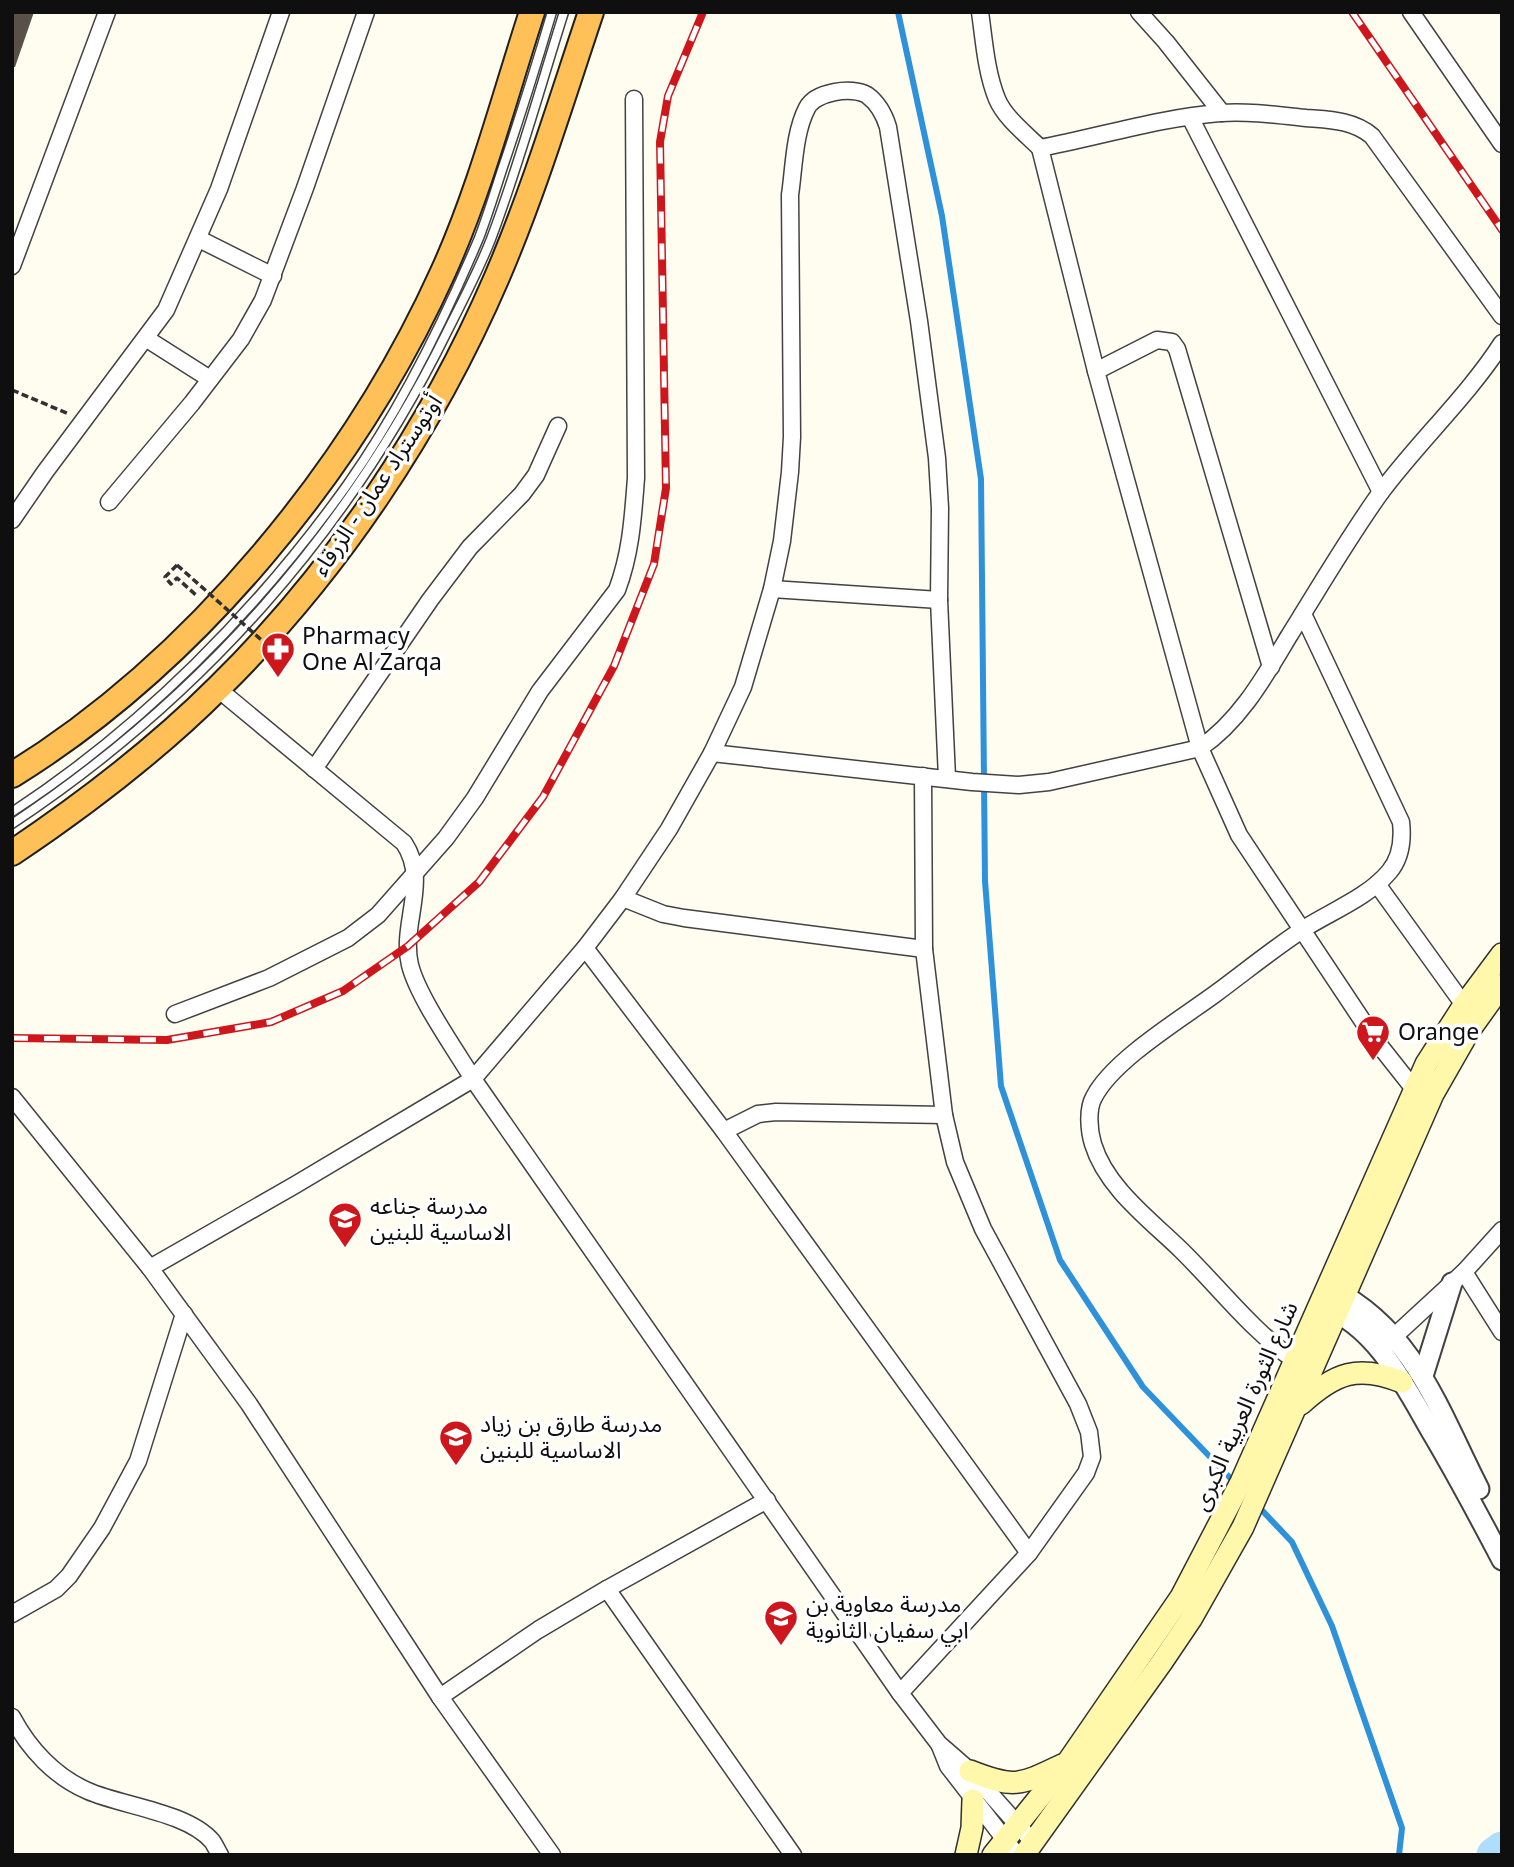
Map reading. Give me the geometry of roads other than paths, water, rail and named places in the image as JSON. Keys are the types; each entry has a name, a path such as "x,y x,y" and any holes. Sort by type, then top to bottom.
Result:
{"highway":[{"path":"12,775 84,725 129,688 213,609 272,542 337,458 398,363 424,313 462,226 532,12"},
{"name":"أوتوستراد عمان - الزرقاء","path":"12,853 104,785 218,689 272,631 338,550 398,463 450,373 497,278 517,230 592,12"}],"main road":[{"name":"شارع الثورة العربية الكبرى","path":"1015,1846 1163,1662 1191,1619 1250,1487 1295,1410 1332,1300 1415,1089 1441,1039 1502,954"},
{"name":"شارع الثورة العربية الكبرى","path":"1250,1487 1294,1360 1332,1300 1433,1094 1462,1042 1502,985"},
{"path":"1295,1410 1333,1378 1350,1373 1413,1379"},
{"name":"شارع الثورة العربية الكبرى","path":"1015,1846 1067,1763 1234,1520"},
{"path":"970,1772 1004,1784 1015,1784 1067,1763"},
{"path":"967,1855 973,1800"}],"street":[{"path":"12,266 107,12"},
{"path":"12,520 166,310 219,189 281,12"},
{"path":"109,502 241,339 263,300 366,12"},
{"path":"980,12 987,61 997,99 1040,148 1096,371 1200,748 1239,835 1376,1041 1415,1089"},
{"path":"1139,12 1222,113"},
{"path":"1411,12 1502,144"},
{"path":"150,1268 473,1079 585,948 669,830 712,753 743,687 772,589 782,541 790,472 790,195 805,111 811,101 820,96 853,91 864,94 875,102 888,127 919,321 937,458 940,508 939,600 947,778"},
{"path":"175,1014 269,978 348,937 378,915 446,838 475,798 540,691 617,590 624,573 632,537 636,478 634,99"},
{"path":"1040,148 1190,117 1222,113 1266,114 1349,122 1372,136 1502,316"},
{"path":"1190,117 1381,492"},
{"path":"199,239 272,276"},
{"path":"147,339 210,379"},
{"path":"1096,371 1157,340 1172,342 1177,349 1271,667"},
{"path":"712,753 1020,785 1049,782 1200,748 1219,735 1230,723 1271,667 1381,492 1502,343"},
{"path":"314,769 430,600 470,547 522,494 536,475 558,426"},
{"path":"772,589 939,600"},
{"path":"1294,1360 1258,1333 1112,1180 1100,1161 1093,1142 1090,1120 1093,1098 1108,1077 1136,1052 1303,930 1377,884 1391,870 1398,856 1403,839 1401,822 1303,614"},
{"path":"218,689 404,844 410,852 415,874 415,896 408,946 410,965 416,984 473,1079 900,1693 939,1744 970,1772 1015,1846"},
{"path":"900,1693 1028,1553 1086,1473 1092,1457 1089,1432 1078,1404 983,1229 955,1162 944,1115 924,949 923,776"},
{"path":"1377,884 1464,1005"},
{"path":"623,898 663,914 684,918 924,949"},
{"path":"585,948 724,1130 1028,1553"},
{"path":"12,1097 150,1268 249,1405 440,1697 552,1855"},
{"path":"724,1130 758,1114 776,1112 944,1115"},
{"path":"1378,1349 1396,1338 1458,1278 1502,1230"},
{"path":"1458,1278 1502,1332"},
{"path":"1413,1379 1458,1278"},
{"path":"1332,1300 1396,1338 1413,1379 1502,1560"},
{"path":"1332,1300 1378,1349 1413,1379 1502,1533"},
{"path":"12,1614 63,1583 102,1528 138,1461 184,1314"},
{"path":"440,1697 538,1630 767,1500"},
{"path":"607,1589 793,1855"},
{"path":"12,1717 40,1757 59,1774 87,1791 186,1823 211,1840 220,1855"},
{"path":"939,1744 948,1766 973,1800 1015,1846"}],"lane":[{"path":"12,812 110,738 186,670 271,580 348,484 432,338 480,236 552,12"},
{"path":"12,824 114,750 220,652 278,592 327,531 359,485 384,448 438,351 491,239 564,12"}],"waterway":[{"path":"898,12 942,216 981,479 985,881 1001,1086 1060,1260 1143,1387 1236,1484"},
{"path":"1256,1504 1292,1542 1332,1626 1402,1828 1399,1855"},
{"path":"1494,1855 1502,1849"}],"railway":[{"path":"12,1038 167,1040 271,1022 343,991 408,946 479,882 543,797 614,666 654,564 666,488 660,142 668,96 703,12"},
{"path":"1352,12 1502,230"}],"place":[{"name":"Pharmacy One Al Zarqa","path":"278,679"},
{"name":"Orange","path":"1373,1062"},
{"name":"مدرسة جناعه الاساسية للبنين","path":"345,1249"},
{"name":"مدرسة طارق بن زياد الاساسية للبنين","path":"456,1467"},
{"name":"مدرسة معاوية بن ابي سفيان الثانوية","path":"781,1647"}]}
